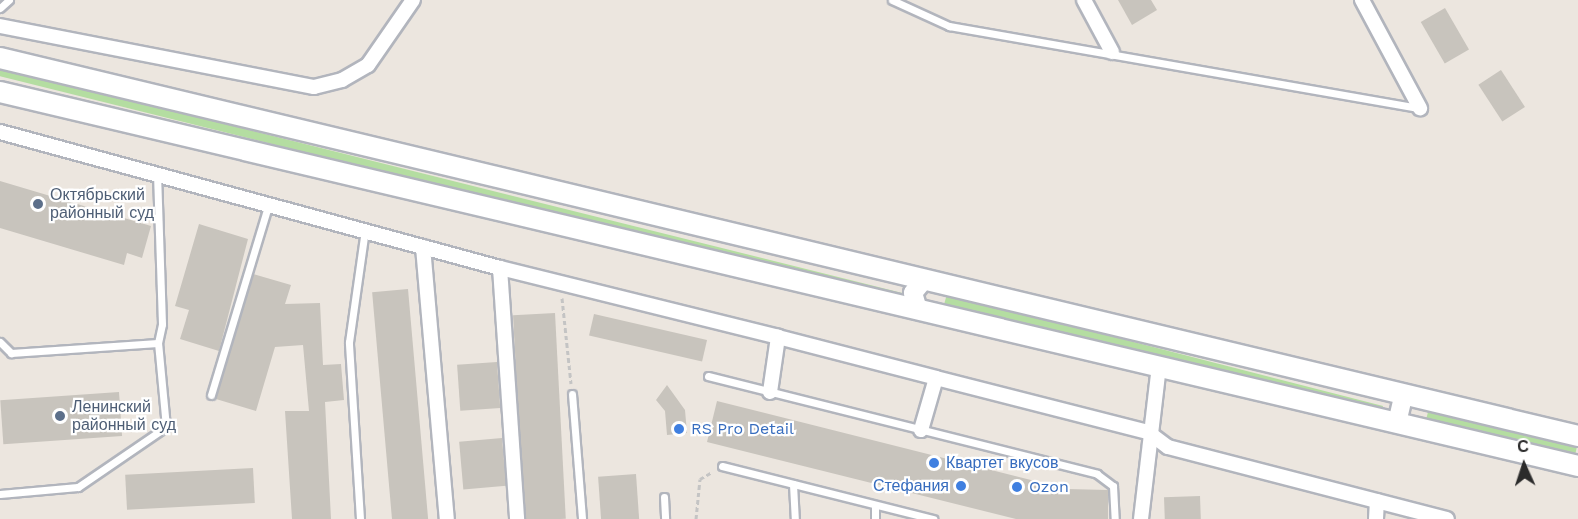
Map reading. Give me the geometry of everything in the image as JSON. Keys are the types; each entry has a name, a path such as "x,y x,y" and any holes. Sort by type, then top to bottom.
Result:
{"main road":[{"path":"0,58 924,280 1403,398 1578,436"},
{"path":"0,92 1578,466"}],"street":[{"path":"0,26 314,87 342,80 368,65 413,0"},
{"path":"1084,0 1112,52"},
{"path":"1362,0 1420,108"},
{"path":"0,132 157,176 365,228 423,247 560,285 778,337 1148,432 1168,447 1447,519"},
{"path":"423,247 447,519"},
{"path":"500,268 517,519"},
{"path":"918,310 913,293 924,280"},
{"path":"770,392 778,337"},
{"path":"1141,519 1148,432 1159,366"},
{"path":"921,430 936,378"},
{"path":"1397,423 1403,398"},
{"path":"1376,519 1377,501"}],"lane":[{"path":"0,8 9,0"},
{"path":"892,0 949,26 1112,52 1420,108"},
{"path":"0,494 78,487 166,427 158,343 162,324 157,176"},
{"path":"211,395 269,203"},
{"path":"360,519 349,342 365,228"},
{"path":"0,342 11,353 158,343"},
{"path":"708,376 1104,476 1116,494 1115,519"},
{"path":"572,394 582,519"},
{"path":"722,466 933,519"},
{"path":"792,484 795,519"},
{"path":"664,497 664,519"},
{"path":"874,505 875,519"}],"path":[{"path":"560,285 572,394"},
{"path":"696,519 700,479 722,466"}],"green space":[{"path":"0,68 905,294 903,301 0,76"},
{"path":"947,294 1383,406 1381,414 943,308"},
{"path":"1429,408 1577,445 1575,457 1426,420"}],"building":[{"path":"1118,0 1151,0 1157,10 1132,25"},
{"path":"1445,8 1469,50 1445,64 1421,22"},
{"path":"1501,70 1525,107 1502,122 1478,85"},
{"name":"Октябрьский районный суд","path":"0,181 151,226 142,258 127,253 124,265 0,228"},
{"path":"199,224 248,239 219,351 180,339 189,310 175,306"},
{"path":"253,274 291,285 285,304 320,303 323,365 341,364 344,400 325,402 331,519 292,519 285,411 309,411 303,345 275,347 256,411 216,399"},
{"path":"408,289 428,519 392,519 372,292"},
{"path":"555,313 566,519 524,519 513,315"},
{"path":"594,314 707,340 702,362 589,335"},
{"path":"497,362 500,408 460,411 457,365"},
{"path":"667,385 685,410 687,433 667,435 665,411 656,400"},
{"name":"Ленинский районный суд","path":"119,392 122,436 3,444 0,400"},
{"path":"717,401 1067,489 1108,490 1108,519 1016,519 707,442"},
{"path":"502,438 506,486 463,490 459,442"},
{"path":"253,468 255,503 127,510 125,475"},
{"path":"636,474 639,519 601,519 598,477"},
{"path":"1200,496 1201,519 1165,519 1164,497"}],"place":[{"name":"Октябрьский районный суд","path":"38,204"},
{"name":"Ленинский районный суд","path":"60,416"},
{"name":"RS Pro Detail","path":"679,429"},
{"name":"Квартет вкусов","path":"934,463"},
{"name":"Стефания","path":"961,486"},
{"name":"Ozon","path":"1017,487"}]}
